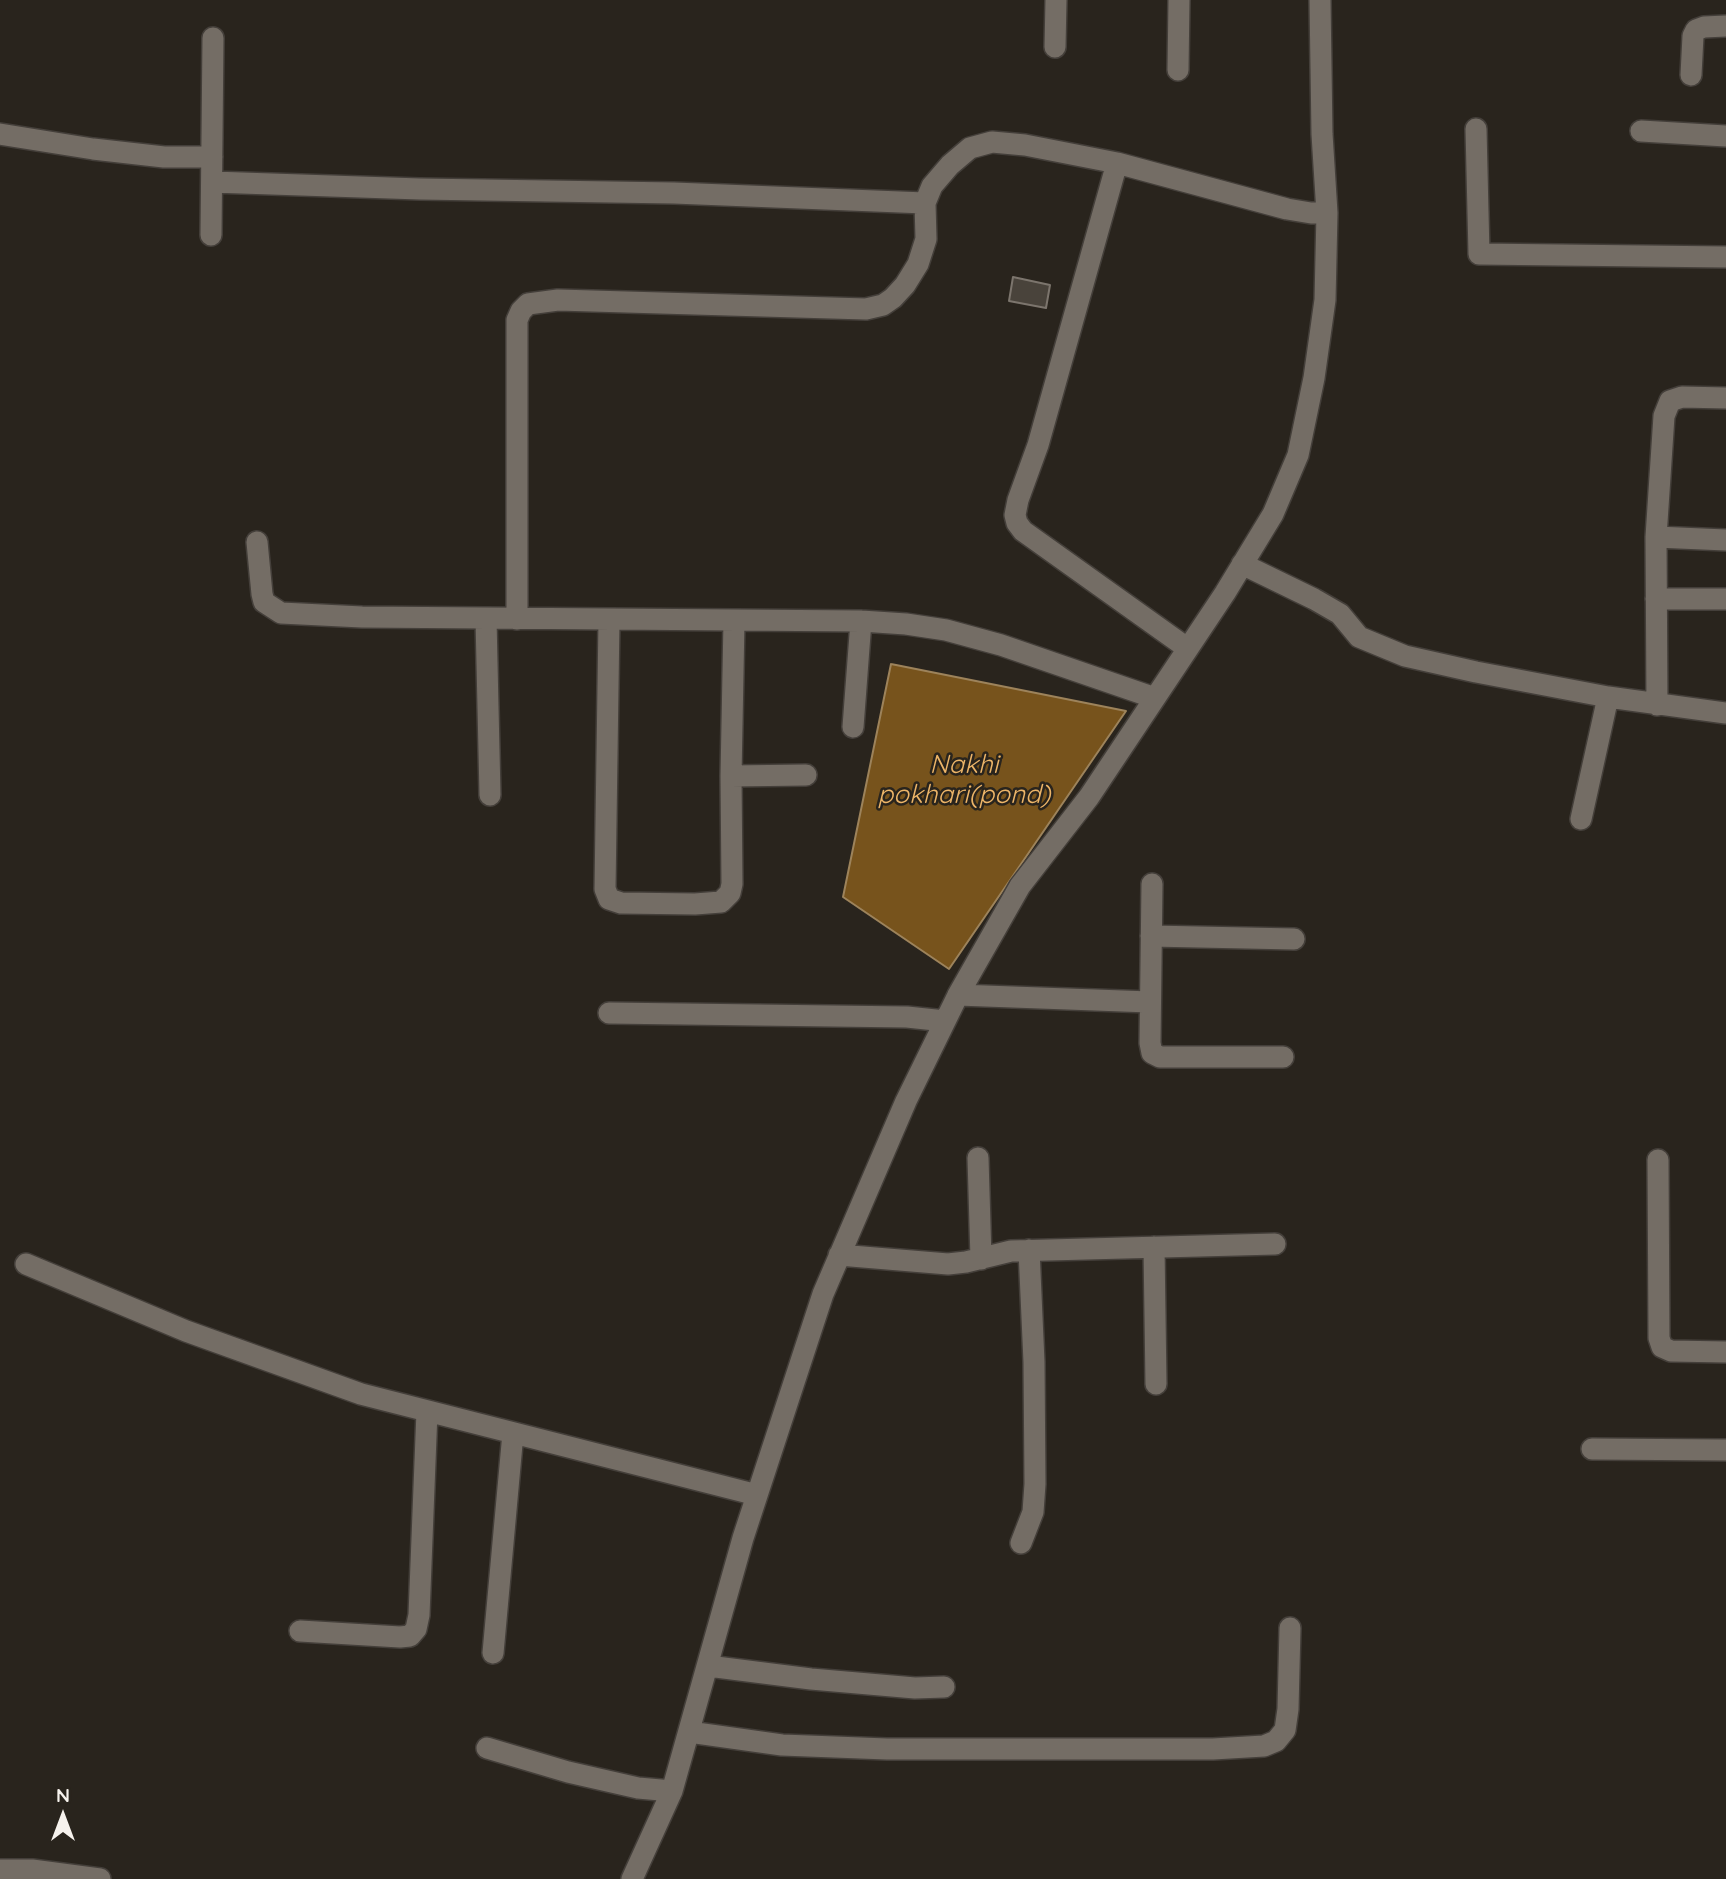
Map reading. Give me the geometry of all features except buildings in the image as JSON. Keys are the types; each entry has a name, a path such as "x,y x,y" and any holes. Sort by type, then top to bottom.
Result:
{"street":[{"path":"1055,47 1056,0"},
{"path":"1178,70 1179,0"},
{"path":"632,1879 672,1791 743,1538 823,1294 906,1101 958,995 1020,886 1089,797 1242,564 1273,514 1298,455 1314,378 1325,300 1326,213 1320,0"},
{"path":"1691,75 1693,36 1696,30 1726,26"},
{"path":"211,234 213,38"},
{"path":"1476,129 1479,254 1726,257"},
{"path":"1641,131 1726,136"},
{"path":"0,134 164,157 212,157"},
{"path":"517,619 517,320 528,304 558,300 866,309 883,305 905,285 918,264 926,239 925,203 932,186 950,165 970,148 992,142 1025,145 1117,163 1287,209 1326,213"},
{"path":"1117,163 1038,445 1015,515 1023,531 1187,648"},
{"path":"212,182 674,193 925,203"},
{"path":"1657,705 1656,537 1664,416 1670,401 1682,397 1726,398"},
{"path":"1656,537 1726,540"},
{"path":"257,542 264,602 281,613 362,617 861,621 906,624 946,630 1001,645 1154,698"},
{"path":"1242,564 1340,614 1359,637 1405,656 1608,697 1726,713"},
{"path":"1656,599 1726,599"},
{"path":"486,619 489,795"},
{"path":"609,620 605,889 609,899 621,903 695,904 721,902 730,893 732,884 734,621"},
{"path":"853,727 861,621"},
{"path":"1581,819 1608,697"},
{"path":"731,776 806,775"},
{"path":"1152,884 1152,1052 1160,1057 1283,1057"},
{"path":"1151,936 1294,939"},
{"path":"958,995 1150,1002"},
{"path":"609,1013 907,1017 945,1021"},
{"path":"978,1158 981,1259"},
{"path":"1658,1160 1659,1338 1662,1347 1671,1351 1726,1352"},
{"path":"839,1255 948,1264 1004,1252 1029,1250 1275,1244"},
{"path":"1154,1247 1156,1384"},
{"path":"1021,1543 1034,1512 1035,1484 1034,1362 1029,1250"},
{"path":"26,1264 186,1331 361,1394 757,1495"},
{"path":"300,1631 400,1637 410,1636 416,1629 419,1615 427,1411"},
{"path":"493,1653 513,1433"},
{"path":"1592,1448 1726,1451"},
{"path":"689,1732 782,1745 887,1749 1213,1749 1264,1746 1276,1741 1285,1730 1290,1628"},
{"path":"708,1666 876,1685 944,1687"},
{"path":"487,1748 591,1778 638,1788 672,1791"},
{"path":"0,1870 32,1870 100,1879"}],"water":[{"name":"Nakhi pokhari(pond)","path":"891,664 1126,711 949,969 843,897"}]}
